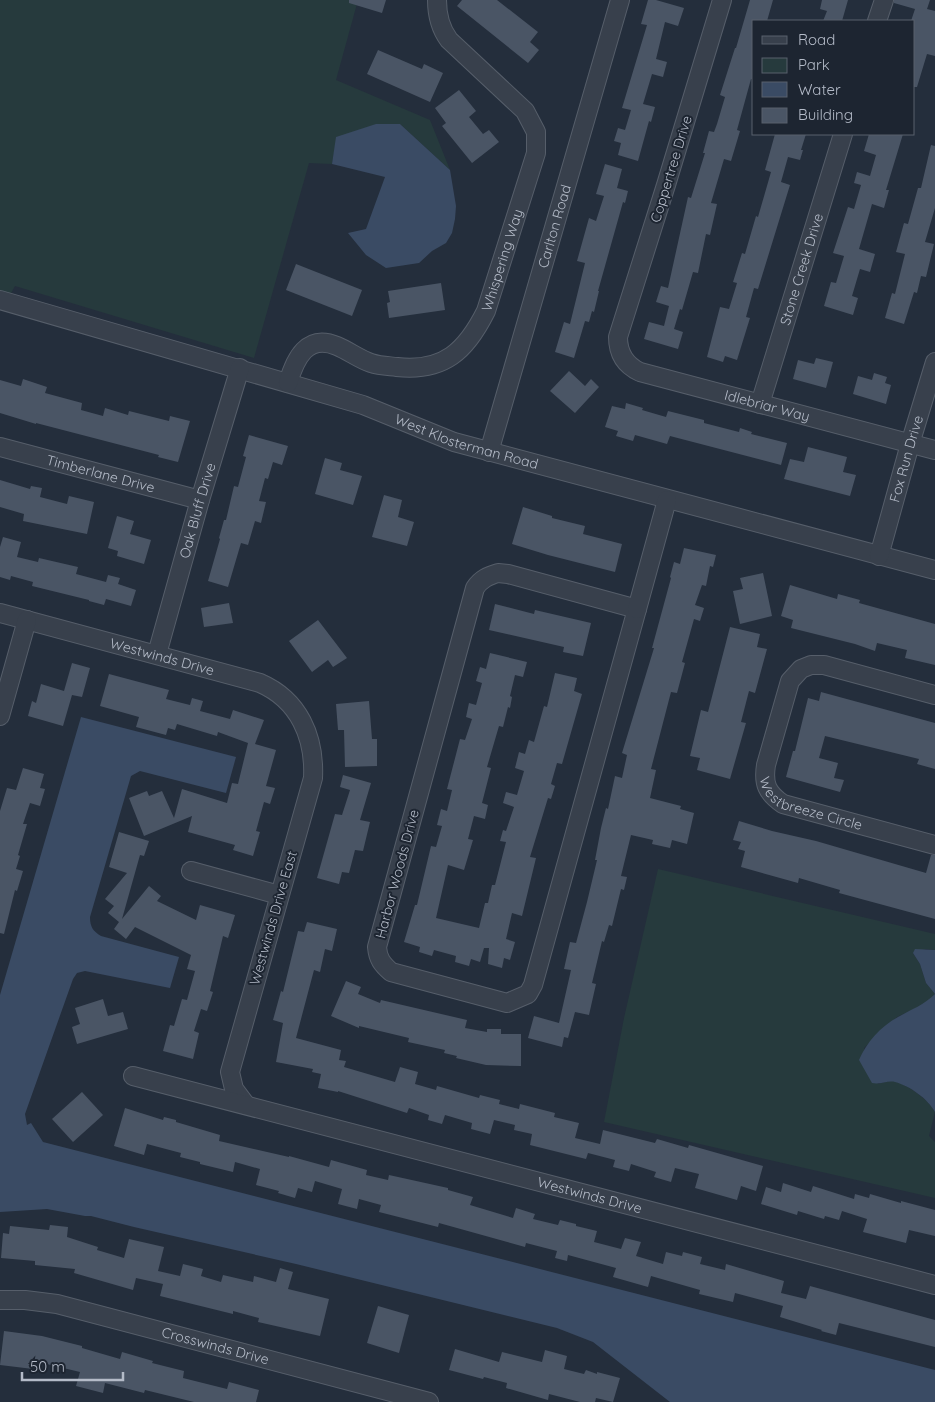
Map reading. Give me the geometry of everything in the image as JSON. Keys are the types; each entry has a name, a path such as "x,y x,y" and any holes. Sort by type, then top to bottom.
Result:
{"street":[{"name":"Whispering Way","path":"288,383 292,368 301,352 306,347 319,343 329,343 338,346 364,360 382,366 411,369 432,366 448,359 463,345 476,330 486,311 536,153 536,132 525,111 449,40 443,32 437,0"},
{"name":"Carlton Road","path":"489,452 620,0"},
{"name":"Coppertree Drive","path":"618,337 722,0"},
{"path":"877,20 884,0"},
{"name":"Stone Creek Drive","path":"760,404 843,135"},
{"name":"West Klosterman Road","path":"0,300 363,405 440,437 489,452 935,570"},
{"name":"Idlebriar Way","path":"618,337 622,357 633,369 935,450"},
{"name":"Fox Run Drive","path":"879,556 935,362"},
{"name":"Oak Bluff Drive","path":"157,654 200,500 240,368"},
{"name":"Timberlane Drive","path":"0,447 200,500"},
{"name":"Harbor Woods Drive","path":"637,609 508,574 498,573 487,576 475,588 377,947 378,956 383,966 391,972 507,1003 528,994 535,976 637,609 667,500"},
{"name":"Westwinds Drive","path":"0,613 260,682 271,688 292,706 305,727"},
{"path":"0,716 27,620"},
{"name":"Westbreeze Circle","path":"935,695 824,666 811,665 801,669 790,681 764,777 772,797 783,804 935,845"},
{"name":"Westwinds Drive East","path":"246,1105 234,1090 230,1072 313,778 312,754 305,727"},
{"path":"192,871 279,895"},
{"name":"Westwinds Drive","path":"133,1076 935,1285"},
{"name":"Crosswinds Drive","path":"0,1300 57,1304 429,1402"}],"green space":[{"path":"0,0 358,0 336,80 430,120 450,170 400,124 337,137 332,164 309,163 254,358 15,286 10,295 0,292"},
{"path":"658,869 935,934 935,950 926,949 913,953 920,964 926,983 935,994 925,1004 897,1017 864,1048 878,1084 892,1081 905,1085 923,1098 935,1112 929,1136 935,1142 935,1198 604,1122 624,1018"}],"water":[{"path":"376,124 400,124 450,170 456,206 452,233 446,243 432,251 419,263 386,268 366,255 348,233 366,229 385,177 332,164 336,137"},
{"path":"81,717 236,757 226,793 140,771 131,776 90,917 91,926 101,936 179,957 170,988 85,971 77,973 73,979 25,1114 27,1125 31,1123 43,1142 935,1370 935,1402 670,1402 593,1342 557,1328 91,1216 47,1209 0,1212 0,995"},
{"path":"915,949 935,950 935,994 926,983 920,964 913,953"},
{"path":"935,994 935,1112 923,1098 901,1084 892,1082 872,1083 859,1060 870,1041 880,1030"}],"building":[{"path":"349,0 386,0 382,13 349,3"},
{"path":"462,0 497,0 538,32 530,42 539,50 528,63 457,6"},
{"path":"648,0 656,0 684,8 678,26 665,22 656,59 667,62 663,77 652,74 643,104 655,107 651,122 649,121 638,161 618,155 621,143 614,141 618,128 625,130 631,110 622,108 647,25 641,24"},
{"path":"750,0 773,0 767,20 752,20 752,79 737,130 740,131 731,161 724,159 711,203 717,204 710,235 706,234 698,273 693,272 682,310 680,309 674,329 683,332 678,349 644,339 649,322 664,326 669,306 656,302 661,286 668,288 688,197 691,198 705,153 703,153 709,131 714,132 717,124 725,97 720,95"},
{"path":"822,0 848,0 842,20 823,20 827,11 820,9"},
{"path":"894,0 930,0 927,9 935,11 935,56 927,54 917,87 915,87 915,20 911,20 915,9 894,3"},
{"path":"378,50 422,69 424,64 443,73 430,102 367,74"},
{"path":"459,90 476,111 469,117 483,134 489,130 499,142 472,163 442,126 446,123 435,108"},
{"path":"775,135 806,135 800,160 788,157 781,182 790,185 758,289 754,288 746,317 750,318 737,360 725,356 723,362 707,357 720,307 729,309 737,283 733,282 742,253 745,254 756,216 758,217 771,172 765,170"},
{"path":"869,135 903,135 886,190 889,190 884,208 872,204 859,249 875,254 870,272 860,269 852,296 858,298 853,315 824,306 831,282 836,283 844,256 833,253 848,207 854,209 861,185 854,183 857,172 870,176 876,155 864,151"},
{"path":"931,145 935,146 935,208 925,242 934,244 926,277 921,276 917,293 914,292 904,324 885,318 892,293 895,294 905,254 896,252 904,223 908,224 918,188 921,188"},
{"path":"605,164 622,169 617,188 628,191 625,203 623,202 594,312 592,311 589,322 585,321 574,358 555,352 564,322 570,324 585,263 577,261 589,218 596,221 604,196 596,194"},
{"path":"296,264 362,290 352,316 286,290"},
{"path":"441,283 445,310 389,318 387,303 390,302 388,291"},
{"path":"816,358 833,362 826,388 793,379 798,360 814,364"},
{"path":"569,371 585,386 591,379 599,387 575,413 550,391"},
{"path":"874,373 887,377 885,383 891,385 886,404 853,394 858,376 872,380"},
{"path":"23,379 47,387 45,393 82,403 81,410 103,416 105,408 128,415 129,411 169,421 170,416 190,421 178,462 158,457 159,455 0,413 0,380 21,386"},
{"path":"626,403 666,417 668,411 704,420 704,423 739,432 740,428 752,432 751,434 787,443 781,465 670,436 667,444 635,435 633,441 616,436 618,431 605,427 612,406 625,409"},
{"path":"249,435 288,446 282,465 273,462 268,479 265,478 259,501 266,502 261,523 255,521 248,545 241,543 228,587 208,581 234,486 238,487 246,457 243,456"},
{"path":"808,447 847,457 843,472 856,475 850,496 784,479 790,459 804,462"},
{"path":"325,458 342,463 340,470 362,476 353,505 315,494"},
{"path":"0,480 30,489 31,486 42,488 40,497 67,504 69,496 94,502 87,534 23,521 24,514 0,507"},
{"path":"384,495 402,500 398,517 414,522 407,546 372,537"},
{"path":"523,507 552,516 552,518 585,526 583,534 622,544 615,572 512,544"},
{"path":"117,516 134,521 130,534 151,540 144,564 117,556 118,551 108,548"},
{"path":"3,537 21,542 17,557 38,562 39,558 78,567 76,574 106,582 108,575 120,578 118,584 136,590 131,606 106,599 104,605 32,586 33,582 11,576 10,580 0,577 0,547"},
{"path":"684,548 716,555 713,567 710,566 706,586 702,585 695,605 704,608 700,621 694,619 682,662 685,663 677,693 671,692 651,769 656,770 650,798 681,806 680,809 694,813 687,844 672,840 670,848 652,844 653,840 631,835 621,876 627,877 624,890 621,889 612,926 609,925 604,942 602,941 592,983 596,984 589,1015 575,1012 568,1038 564,1037 562,1047 528,1038 534,1016 559,1023 571,970 564,969 570,942 576,943 597,860 595,860 606,808 608,809 615,776 622,778 627,755 622,753 654,648 652,648 674,562 680,564"},
{"path":"763,573 772,616 740,624 733,591 743,589 740,578"},
{"path":"790,585 837,599 838,594 860,600 859,603 935,624 935,665 905,658 907,650 877,643 875,651 791,628 793,620 781,616"},
{"path":"229,603 233,623 204,627 201,608"},
{"path":"495,604 534,614 535,610 591,623 583,656 563,652 564,647 489,630"},
{"path":"318,620 347,658 333,667 328,660 312,672 289,641"},
{"path":"730,627 760,634 757,647 767,649 755,693 749,691 741,722 746,723 730,779 697,770 700,758 690,756 701,710 708,712"},
{"path":"490,653 527,662 523,677 515,675 510,696 512,697 510,708 508,707 503,727 499,726 487,767 491,768 482,803 488,805 485,819 474,816 468,839 473,840 464,870 448,865 436,918 479,928 485,903 488,903 492,885 495,885 506,842 500,841 503,830 506,831 514,807 503,803 506,792 517,795 524,771 515,768 519,752 525,754 529,740 534,742 544,706 547,707 555,673 577,678 574,691 582,694 562,764 557,763 551,784 555,786 551,799 548,798 530,857 536,858 522,916 512,913 506,939 515,942 510,960 504,958 502,968 488,964 489,948 484,948 480,962 471,959 469,966 455,962 456,956 434,950 432,956 419,952 420,947 404,942 415,905 417,905 431,846 436,847 442,826 437,825 441,809 447,811 452,790 447,789 460,739 465,740 472,719 466,717 469,703 476,705 482,683 476,681 480,667 486,669"},
{"path":"72,663 90,668 82,697 72,695 63,726 28,716 32,701 36,703 41,684 64,691"},
{"path":"109,674 169,690 166,699 190,705 192,698 203,701 200,711 230,719 233,710 264,720 255,744 276,750 266,786 275,788 270,804 264,802 256,831 260,832 253,856 233,850 235,845 188,832 192,816 144,836 129,798 147,791 149,796 162,791 174,818 182,789 227,803 232,783 238,784 248,743 218,732 217,736 177,724 175,730 168,728 166,735 136,727 139,717 100,706"},
{"path":"821,692 935,723 935,769 917,764 919,759 825,736 819,758 838,763 834,778 844,780 840,792 786,777 793,751 795,751 808,698 819,701"},
{"path":"369,701 372,739 377,739 377,766 345,767 344,730 338,730 336,704"},
{"path":"23,768 44,774 40,788 45,789 40,806 30,803 23,824 27,824 16,869 23,871 17,891 15,890 4,934 0,933 0,811 7,788 16,790"},
{"path":"343,775 371,783 360,820 370,822 363,851 355,850 349,873 342,872 339,884 317,878 335,814 342,815 350,790 340,787"},
{"path":"739,821 926,873 931,855 935,855 935,919 839,893 840,890 799,878 798,883 741,867 745,851 738,849 741,842 733,840"},
{"path":"119,832 149,841 144,856 140,855 122,919 149,886 161,896 157,901 196,920 200,905 235,915 228,938 223,936 210,991 213,992 207,1011 201,1009 194,1031 199,1033 193,1059 163,1051 170,1025 174,1026 182,999 187,1000 195,971 187,969 191,955 135,927 126,939 114,929 119,922 108,913 114,906 105,899 127,873 109,867"},
{"path":"307,922 337,929 332,951 325,949 320,972 314,970 296,1038 341,1050 339,1060 346,1061 344,1067 395,1082 400,1067 418,1072 415,1084 436,1090 437,1086 479,1098 480,1095 500,1100 499,1104 519,1109 520,1104 555,1113 554,1117 579,1123 575,1138 600,1144 603,1130 655,1143 657,1139 688,1148 689,1145 763,1166 756,1191 741,1186 737,1200 695,1188 699,1174 675,1168 671,1182 654,1177 656,1172 631,1164 629,1171 613,1167 615,1160 588,1153 586,1159 530,1145 532,1134 514,1130 515,1125 494,1120 490,1134 471,1129 472,1123 445,1115 442,1124 428,1120 429,1115 409,1108 407,1113 338,1091 318,1088 321,1074 312,1072 313,1069 276,1062 283,1023 273,1020 281,991 283,992 298,931 304,932"},
{"path":"346,981 361,987 358,994 380,1003 381,1000 467,1020 465,1028 487,1032 487,1029 501,1029 501,1034 521,1034 521,1066 486,1065 456,1058 457,1056 444,1053 445,1050 408,1042 409,1038 359,1026 359,1028 331,1016"},
{"path":"103,999 108,1016 123,1012 128,1029 77,1044 72,1027 80,1024 75,1008"},
{"path":"82,1092 103,1115 73,1142 52,1119"},
{"path":"125,1108 163,1120 164,1117 176,1120 176,1122 220,1135 219,1141 289,1156 329,1167 331,1160 367,1170 366,1175 388,1180 389,1175 448,1188 448,1190 473,1197 470,1205 513,1218 516,1208 535,1214 533,1219 558,1225 560,1220 576,1224 576,1226 597,1231 594,1242 621,1249 625,1238 641,1242 636,1256 663,1264 666,1252 682,1256 683,1252 702,1257 700,1264 725,1270 726,1264 784,1281 781,1293 806,1299 810,1286 935,1320 935,1347 839,1323 836,1335 780,1317 783,1306 735,1293 733,1302 699,1294 700,1290 651,1276 648,1287 613,1277 616,1268 568,1255 567,1261 555,1258 557,1251 526,1243 525,1247 439,1223 438,1227 379,1212 381,1205 359,1199 357,1209 338,1204 342,1189 315,1181 312,1192 298,1188 295,1198 278,1193 279,1191 256,1185 260,1169 235,1162 233,1172 200,1164 200,1162 180,1157 181,1153 147,1144 144,1155 114,1146"},
{"path":"783,1183 811,1192 813,1186 854,1199 855,1194 869,1198 870,1194 935,1210 935,1236 909,1230 906,1243 863,1232 867,1219 842,1211 839,1220 825,1216 824,1219 798,1211 797,1215 761,1204 766,1187 781,1192"},
{"path":"50,1225 68,1227 67,1237 98,1247 97,1250 124,1258 129,1239 164,1247 158,1271 180,1276 183,1264 203,1269 201,1276 221,1282 223,1275 253,1282 254,1276 276,1282 280,1268 293,1272 288,1289 329,1299 320,1336 258,1322 259,1318 233,1311 233,1314 160,1296 163,1284 136,1278 133,1290 74,1273 75,1269 35,1265 35,1261 1,1258 3,1233 9,1234 10,1226 49,1230"},
{"path":"378,1306 409,1315 399,1353 367,1343"},
{"path":"4,1331 42,1336 82,1346 82,1348 120,1359 122,1352 153,1361 152,1363 184,1371 183,1378 227,1389 229,1382 259,1390 256,1402 194,1402 145,1390 144,1393 105,1383 103,1393 76,1386 80,1372 34,1361 33,1369 0,1365"},
{"path":"455,1349 499,1362 502,1352 542,1362 545,1350 567,1356 564,1369 584,1374 586,1370 620,1378 613,1402 596,1398 595,1402 580,1402 549,1394 548,1400 506,1388 507,1383 449,1370"}]}
